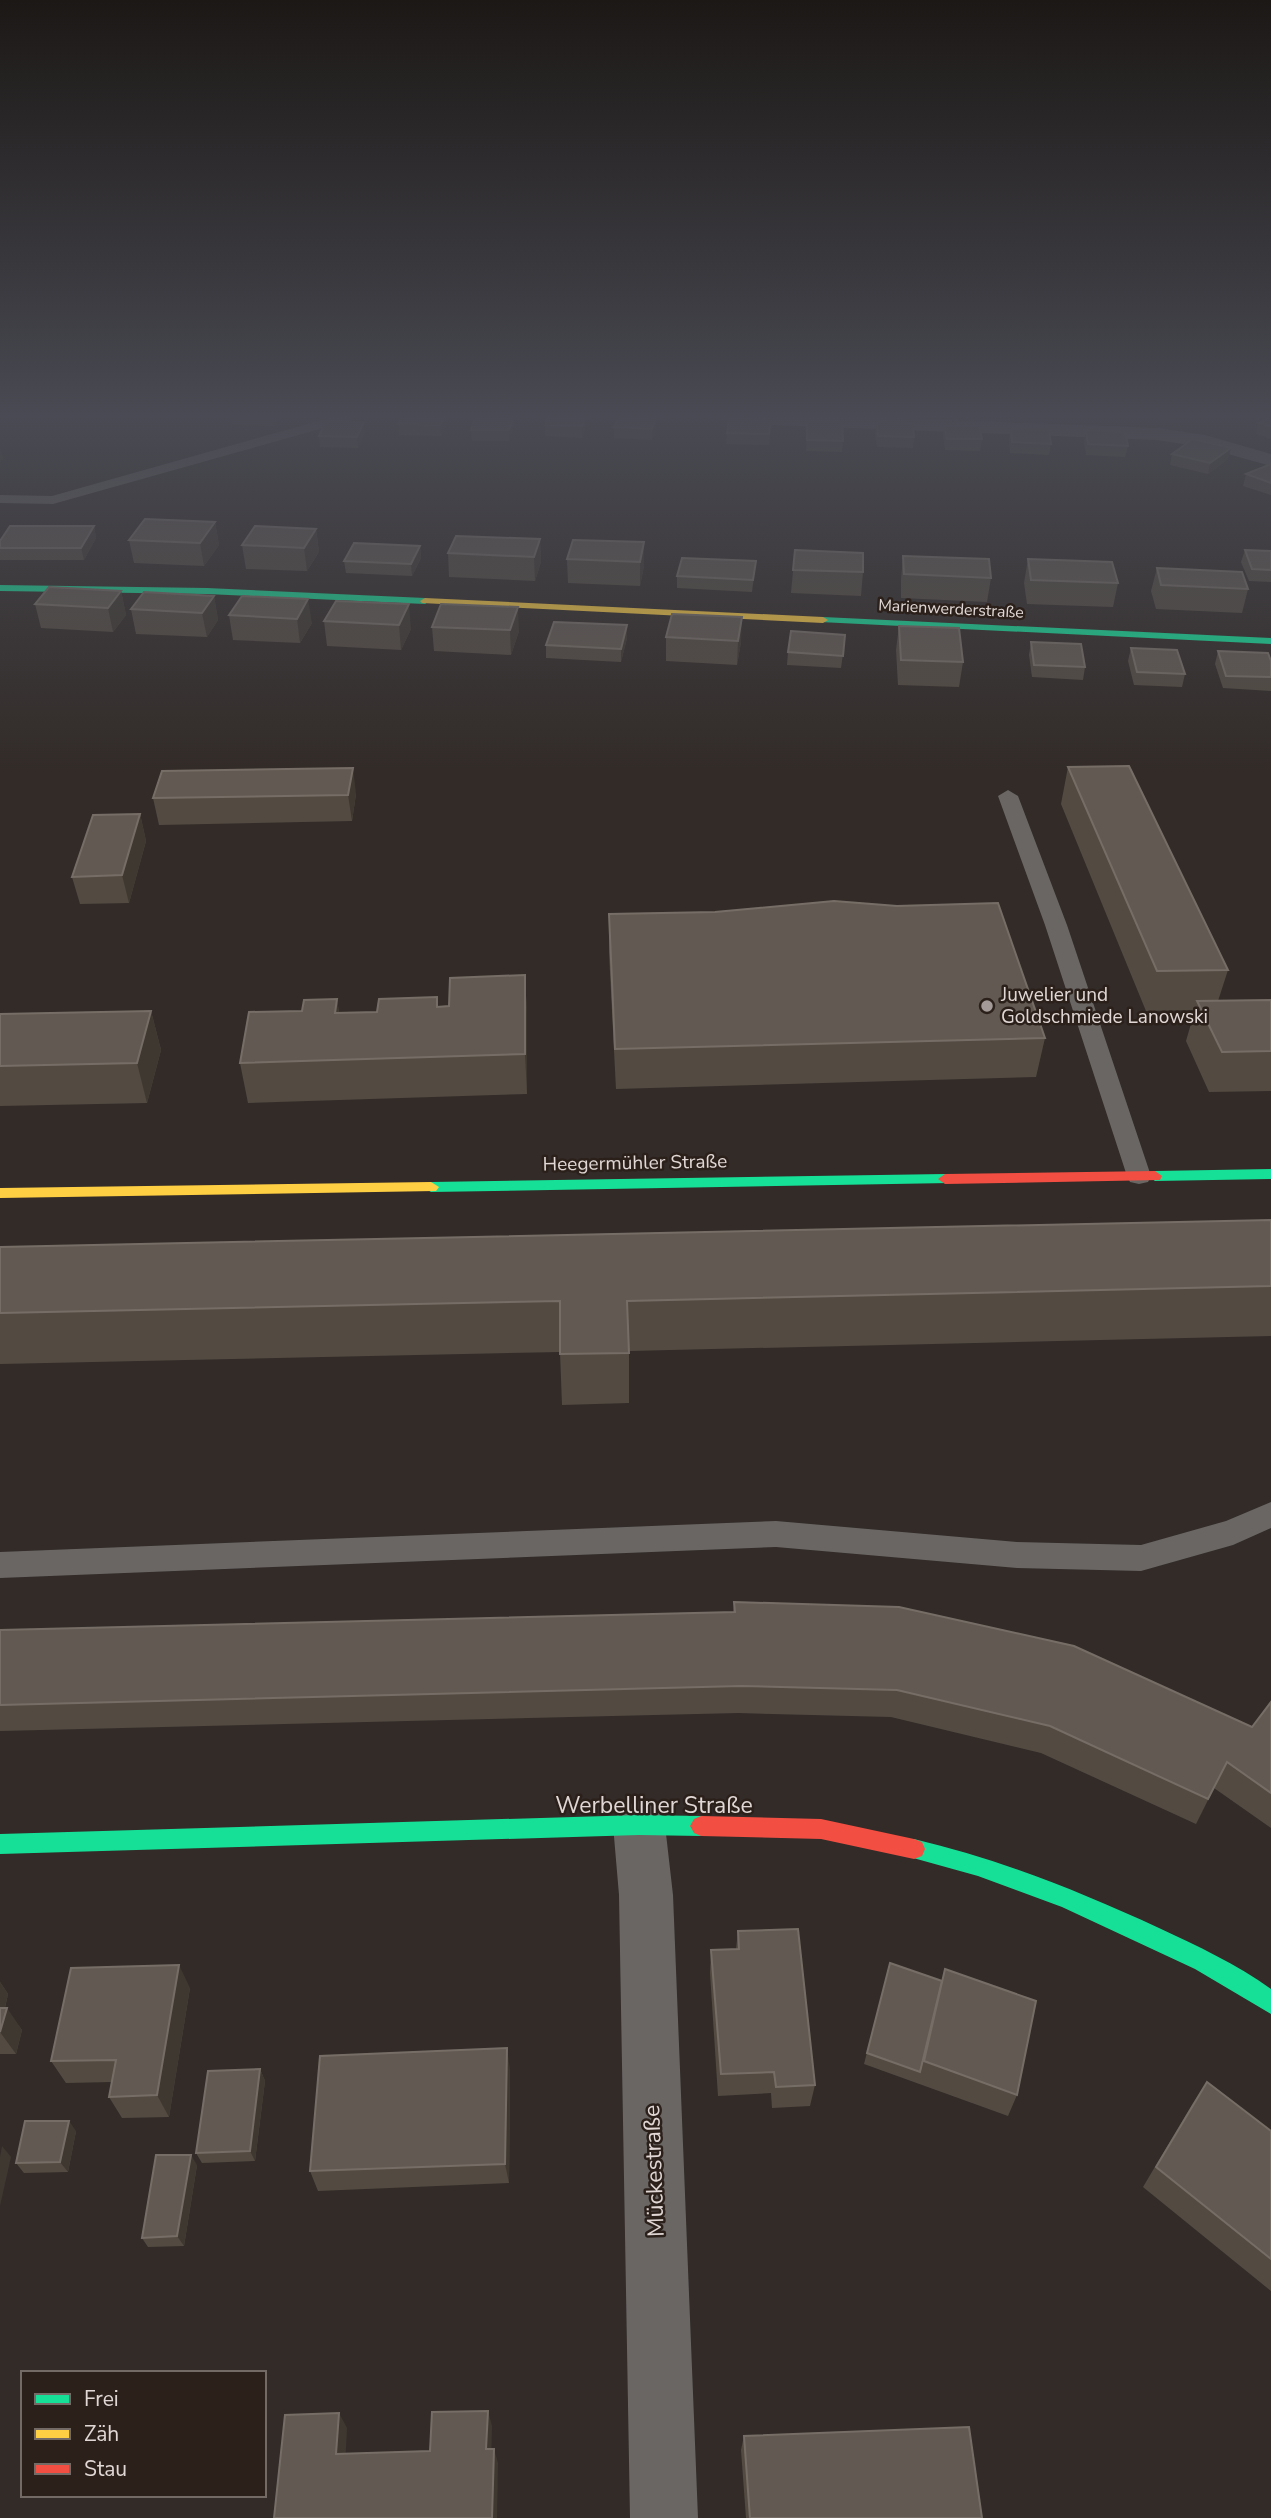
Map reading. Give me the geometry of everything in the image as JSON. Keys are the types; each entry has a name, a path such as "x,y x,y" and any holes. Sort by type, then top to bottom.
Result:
{"street":[{"name":"Marienwerderstraße","path":"0,589 207,591 1271,641"},
{"name":"Heegermühler Straße","path":"0,1193 1271,1174"},
{"name":"Werbelliner Straße","path":"0,1844 639,1825 821,1829 940,1855 1020,1878 1082,1903 1245,1982 1271,2003"},
{"name":"Mückestraße","path":"639,1825 646,1895 664,2518"}],"lane":[{"path":"1008,796 1056,925 1139,1176"},
{"path":"0,1566 776,1534 1017,1555 1140,1558 1233,1532 1271,1514"}],"building":[{"path":"4,536 88,536 81,548 0,548"},
{"path":"132,536 205,536 200,543 129,540"},
{"path":"248,536 312,536 304,548 242,545"},
{"path":"456,536 540,539 534,557 448,553"},
{"path":"573,540 644,542 640,562 567,559"},
{"path":"354,543 420,546 411,564 344,561"},
{"path":"795,550 863,553 863,572 793,570"},
{"path":"1245,550 1271,551 1271,570 1252,569"},
{"path":"903,556 989,559 991,578 904,574"},
{"path":"682,558 756,561 753,580 677,576"},
{"path":"1028,559 1112,562 1118,583 1031,580"},
{"path":"1157,568 1242,572 1248,589 1161,585"},
{"path":"49,587 121,591 108,608 35,604"},
{"path":"144,592 214,596 202,613 131,609"},
{"path":"242,596 308,599 297,619 229,615"},
{"path":"336,601 409,604 399,625 324,621"},
{"path":"441,604 518,607 510,630 432,627"},
{"path":"672,614 742,617 738,641 666,637"},
{"path":"554,622 627,625 621,649 546,645"},
{"path":"899,626 959,628 963,662 901,660"},
{"path":"791,631 845,635 843,656 788,652"},
{"path":"1031,642 1081,644 1085,667 1034,665"},
{"path":"1131,648 1177,650 1185,674 1137,672"},
{"path":"1218,651 1268,653 1271,677 1226,676"},
{"path":"1129,766 1228,970 1157,971 1068,767"},
{"path":"353,768 348,795 153,798 162,771"},
{"path":"140,814 122,875 72,877 93,815"},
{"path":"834,901 897,906 998,903 1045,1038 615,1049 609,914 715,912"},
{"path":"525,975 525,1054 240,1063 249,1012 302,1011 304,1000 337,999 335,1013 377,1012 379,999 437,997 437,1007 449,1006 450,978"},
{"path":"1271,1000 1271,1051 1222,1052 1197,1001"},
{"path":"151,1011 137,1063 0,1066 0,1014"},
{"path":"1271,1220 1271,1286 627,1301 629,1353 560,1354 560,1301 0,1313 0,1247"},
{"path":"734,1602 899,1607 1074,1646 1252,1727 1271,1702 1271,1793 1227,1762 1208,1799 1050,1726 897,1690 741,1686 0,1705 0,1630 735,1612"},
{"path":"798,1929 815,2085 776,2087 774,2072 721,2074 711,1950 739,1949 738,1931"},
{"path":"890,1963 942,1981 920,2072 867,2053"},
{"path":"179,1965 157,2095 109,2097 116,2060 51,2061 71,1968"},
{"path":"945,1969 1036,2001 1017,2095 924,2061"},
{"path":"0,2008 7,2008 0,2032"},
{"path":"507,2048 505,2164 310,2171 320,2056"},
{"path":"260,2069 250,2151 196,2153 208,2071"},
{"path":"1207,2082 1271,2131 1271,2259 1156,2167"},
{"path":"25,2121 69,2121 60,2162 16,2163"},
{"path":"156,2155 191,2155 177,2236 142,2238"},
{"path":"488,2411 486,2449 494,2449 492,2518 274,2518 285,2415 339,2413 336,2454 430,2451 432,2412"},
{"path":"969,2427 982,2518 750,2518 744,2436"}],"traffic: fast":[{"path":"0,588 207,591 425,601"},
{"path":"823,620 1271,641"},
{"path":"1155,1176 1271,1174"},
{"path":"431,1187 945,1179"},
{"path":"0,1844 639,1825 701,1826"},
{"path":"914,1849 1009,1876 1099,1912 1217,1968 1271,2003"}],"traffic: slow":[{"path":"425,601 823,620"},
{"path":"0,1193 431,1187"}],"traffic: jam":[{"path":"945,1179 1155,1176"},
{"path":"701,1826 821,1829 914,1849"}],"place":[{"name":"Juwelier und Goldschmiede Lanowski","path":"987,1006"}]}
